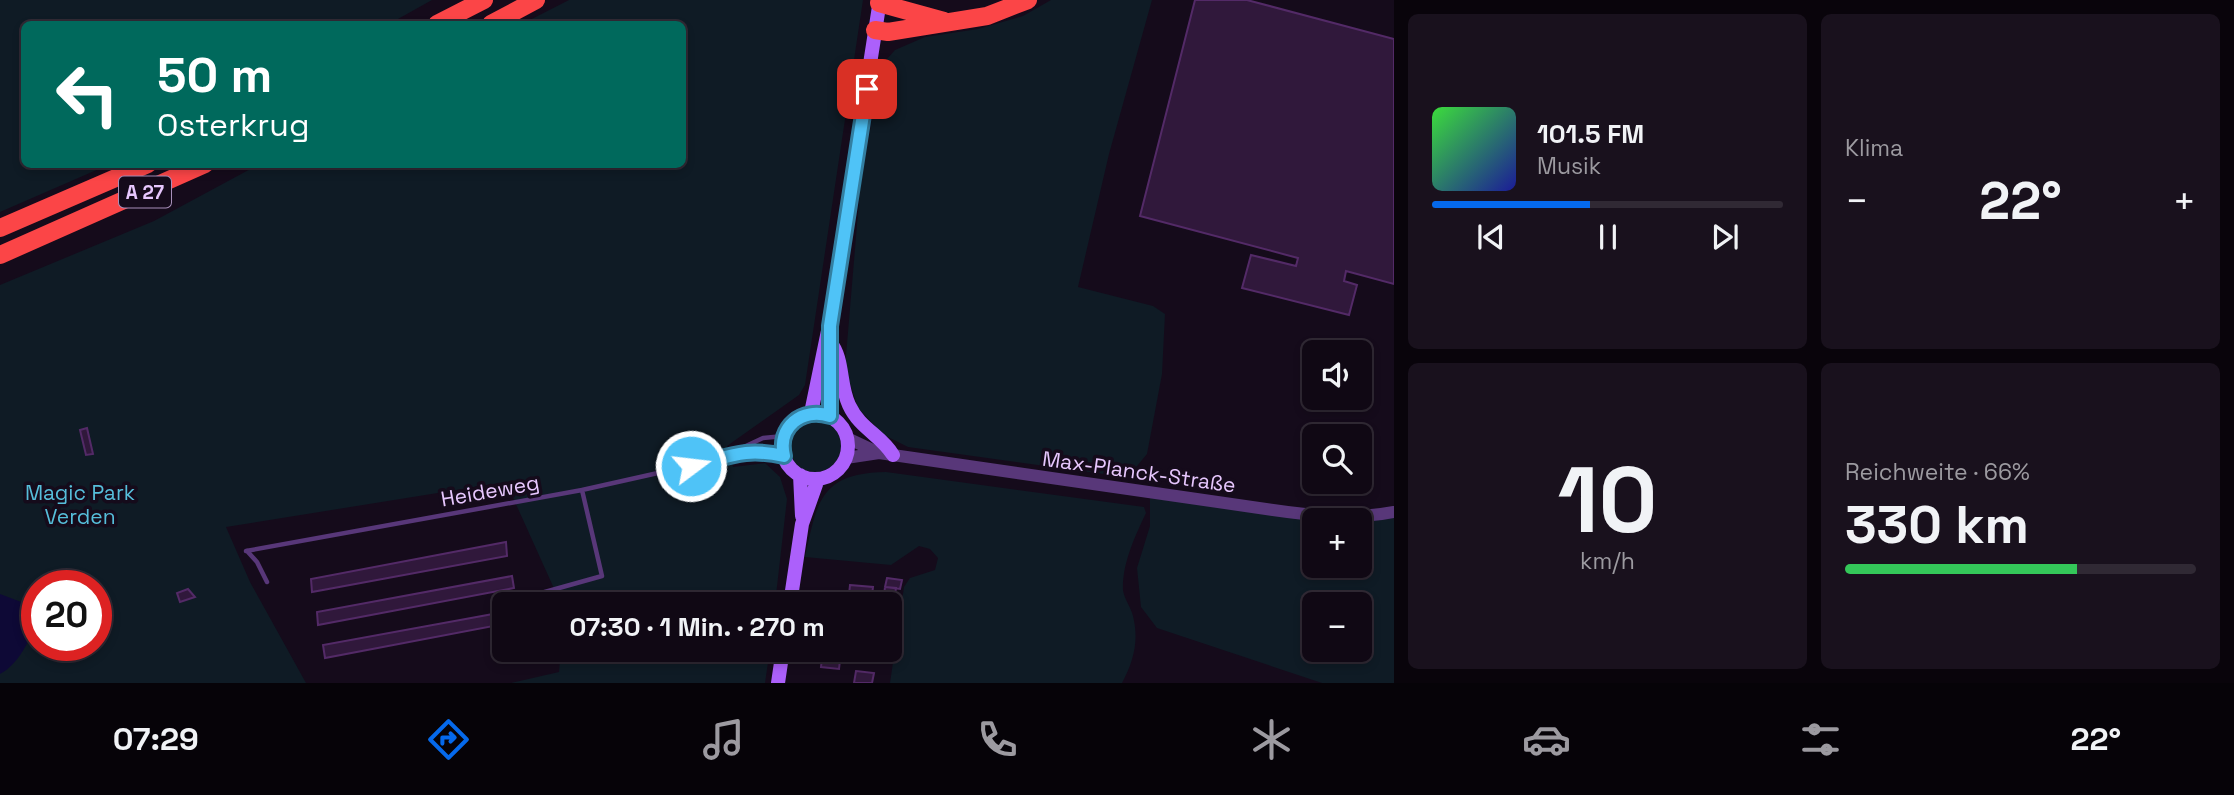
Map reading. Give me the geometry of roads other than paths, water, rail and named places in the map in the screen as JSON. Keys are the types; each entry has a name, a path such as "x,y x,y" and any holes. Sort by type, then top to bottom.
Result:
{"highway":[{"path":"442,21 484,0"},
{"path":"497,21 536,0"},
{"path":"875,30 888,32 987,16 1028,0"},
{"path":"879,1 947,22"},
{"name":"A 27","path":"0,228 139,168"},
{"name":"A 27","path":"0,255 196,168"}],"main road":[{"path":"811,413 830,326 879,1"},
{"path":"830,326 830,416"},
{"path":"830,342 839,352 842,388 856,419 886,454"},
{"path":"811,413 830,416 844,429 847,438 846,458 836,472 818,479 800,475 784,456 783,436 796,419 811,413"},
{"path":"792,592 802,524 800,475"},
{"path":"802,524 818,479"},
{"path":"778,683 781,662"}],"street":[{"name":"Max-Planck-Straße","path":"847,438 886,454"},
{"name":"Max-Planck-Straße","path":"846,458 886,454 1323,517 1370,517 1394,512"}],"lane":[{"name":"Heideweg","path":"267,582 257,562 246,551 582,490 716,460 763,438 783,436"},
{"name":"Heideweg","path":"737,452 765,452 784,456"},
{"path":"545,592 602,576 582,490"}],"park label":[{"name":"Magic Park Verden","path":"80,505"}]}
